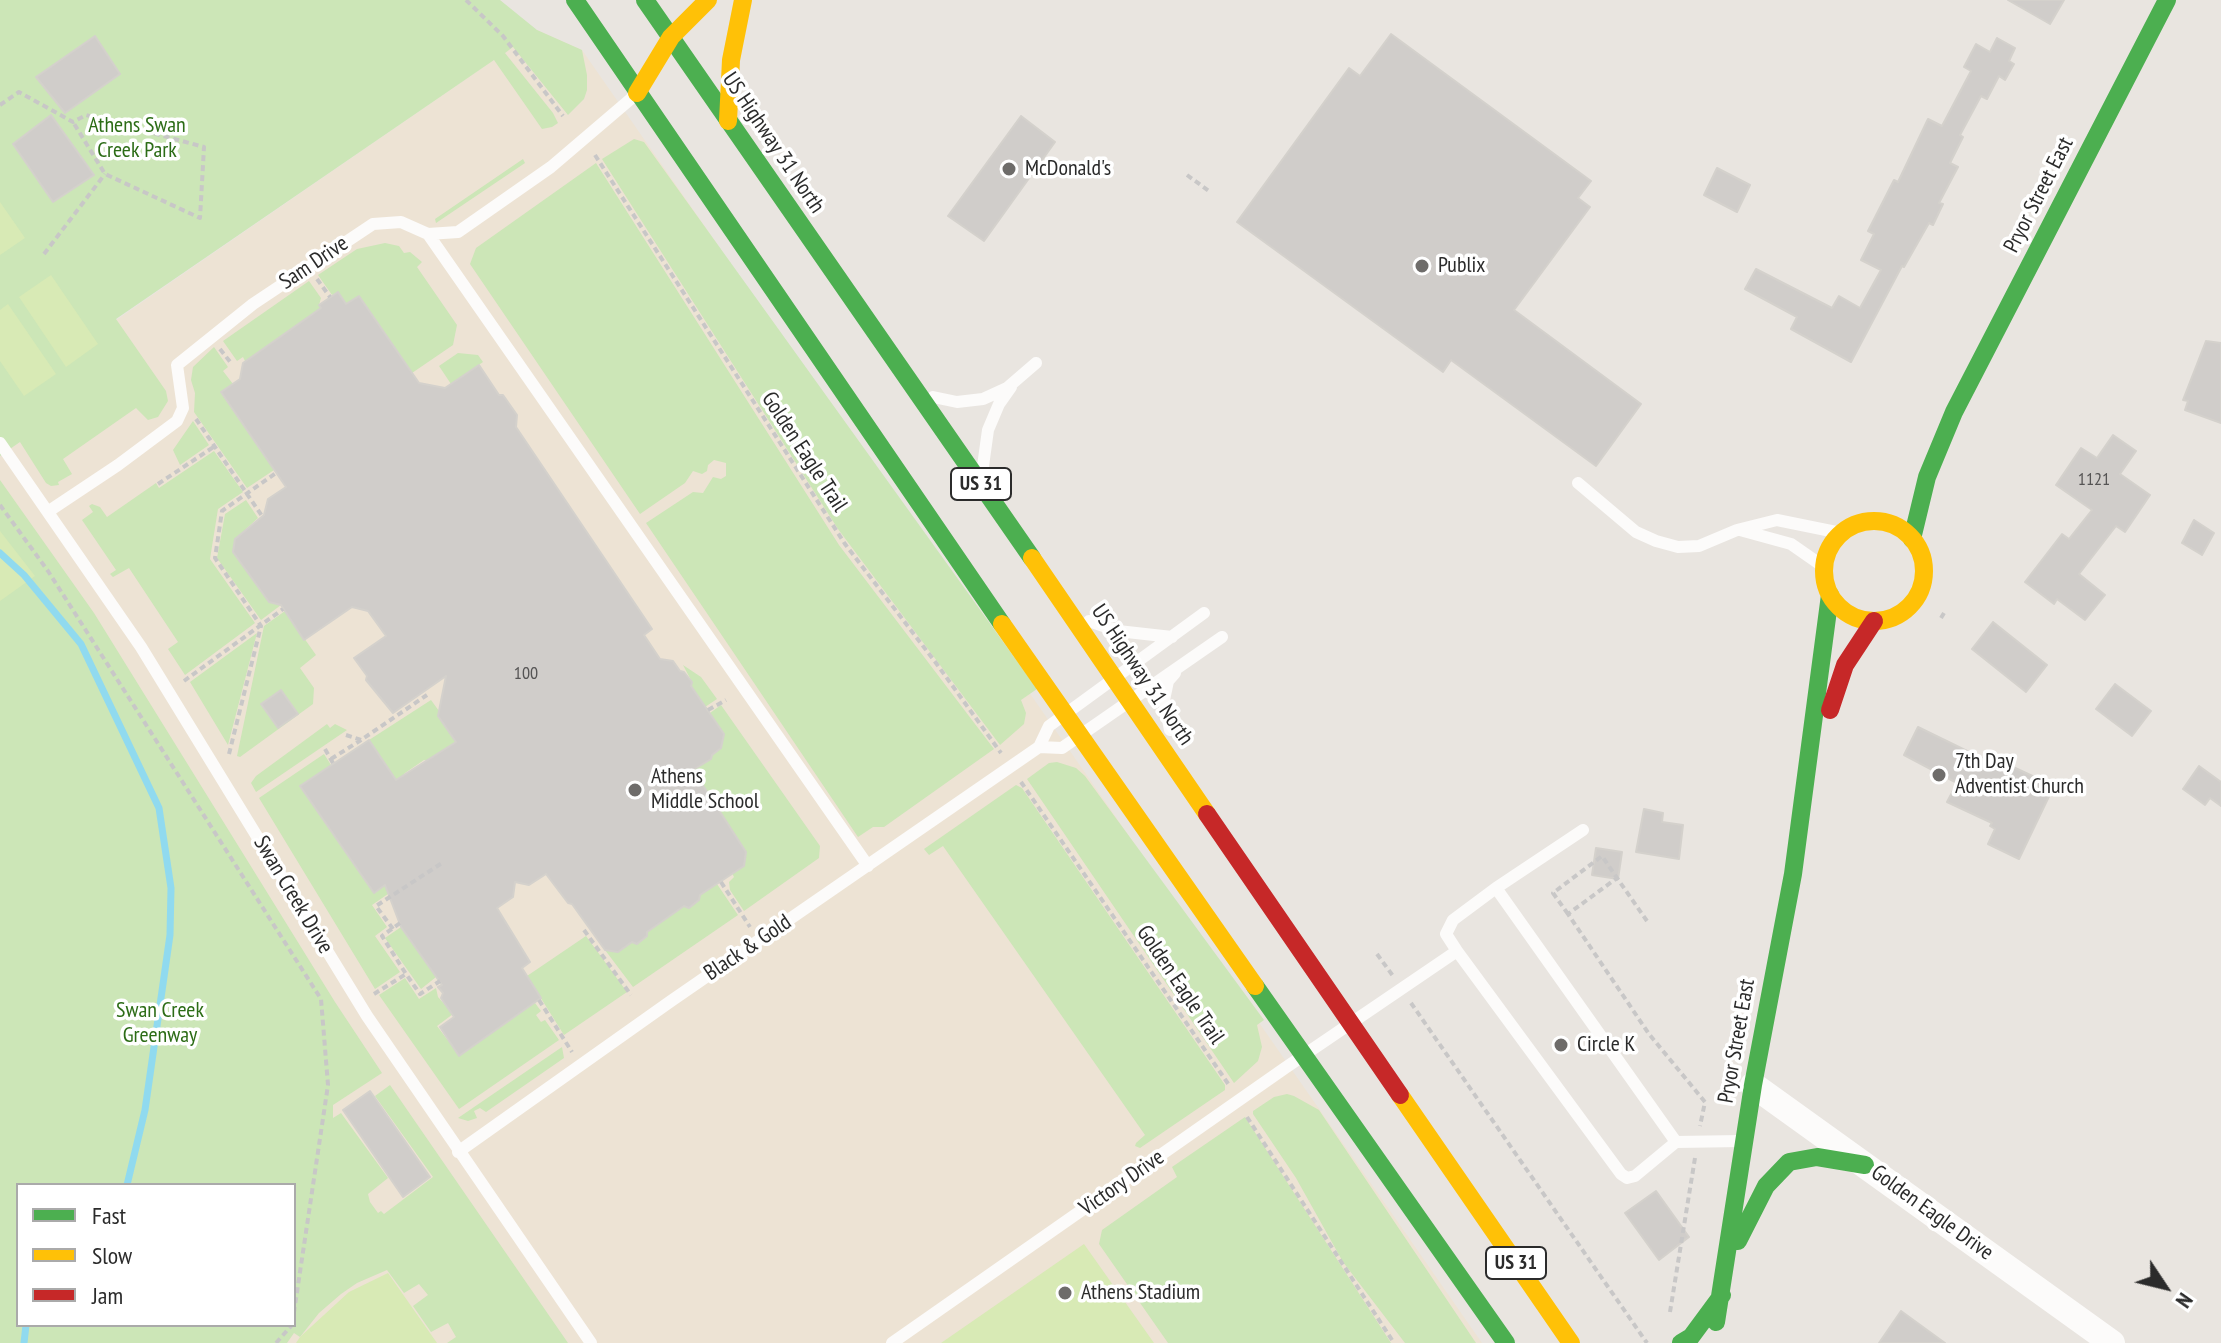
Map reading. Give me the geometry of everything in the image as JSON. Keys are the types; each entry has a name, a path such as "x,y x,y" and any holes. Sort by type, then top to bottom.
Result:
{"main road":[{"name":"US 31","path":"575,0 1080,737 1506,1343"},
{"name":"US 31","path":"645,0 671,37"},
{"path":"637,93 671,37 708,0"},
{"path":"728,121 731,60 743,0"},
{"name":"Pryor Street East","path":"1912,539 1927,477 1954,412 2167,0"},
{"name":"US Highway 31 North","path":"671,37 1571,1343"},
{"name":"Pryor Street East","path":"1908,478 1954,412"},
{"path":"1848,529 1871,521 1886,523 1901,529 1912,539 1923,564 1919,592 1900,613 1874,621 1848,614 1830,595 1824,567 1829,548 1848,529 1887,504"},
{"name":"Pryor Street East","path":"1711,1343 1722,1295 1753,1085 1793,874 1830,595"},
{"name":"Pryor Street East","path":"1812,747 1825,723 1845,665 1874,621"},
{"path":"1726,1263 1766,1186 1789,1162 1817,1157 1865,1165"},
{"path":"1681,1343 1691,1337 1722,1295"}],"street":[{"name":"Golden Eagle Drive","path":"1753,1085 2112,1343"}],"lane":[{"name":"Sam Drive","path":"49,511 177,421 183,408 177,365 253,304 373,224 401,222 428,234 458,232 551,167 637,93"},
{"path":"428,234 868,866"},
{"path":"915,390 943,400 969,401 996,394 1036,363"},
{"path":"984,489 983,459 988,430 999,404 1018,379"},
{"name":"Swan Creek Drive","path":"0,443 141,647 367,1016 591,1343"},
{"path":"1578,483 1636,532 1678,547 1699,546 1737,530 1777,520 1848,529"},
{"path":"1737,530 1791,544 1824,567"},
{"path":"1066,607 1091,622 1118,631 1172,637"},
{"name":"Black & Gold","path":"458,1152 1039,747 1049,726 1204,613"},
{"name":"Black & Gold","path":"1039,747 1062,748 1222,637"},
{"path":"1179,667 1168,681 1164,700 1166,718 1186,783"},
{"path":"1583,830 1453,920 1446,934 1621,1174 1627,1178 1635,1176 1676,1142 1744,1140"},
{"path":"1496,888 1676,1142"},
{"name":"Victory Drive","path":"892,1343 1457,951"}],"path":[{"path":"466,0 503,36 563,116"},
{"path":"0,105 19,92 73,122 105,174 200,218 204,147 86,115 73,122"},
{"name":"Golden Eagle Trail","path":"595,155 845,544 1003,755"},
{"path":"44,254 105,174"},
{"path":"1187,175 1209,191"},
{"path":"324,288 330,297"},
{"path":"224,355 231,363"},
{"path":"194,417 262,516"},
{"path":"158,484 215,446"},
{"path":"229,754 261,626 215,558 222,511 276,473"},
{"path":"0,505 48,571 321,999 328,1085 296,1299"},
{"path":"184,681 283,609"},
{"path":"325,749 332,761 427,695"},
{"path":"708,710 726,700"},
{"path":"346,735 361,740"},
{"name":"Golden Eagle Trail","path":"1021,782 1230,1087"},
{"path":"1568,914 1553,893 1602,856 1617,878"},
{"path":"393,929 376,906 442,863"},
{"path":"721,882 758,941"},
{"path":"400,923 382,936 406,974 420,994 440,981"},
{"path":"584,930 631,995"},
{"path":"1377,954 1647,1343"},
{"path":"374,994 406,974"},
{"path":"539,1000 581,1067"},
{"path":"1247,1117 1394,1343"},
{"path":"276,1343 290,1327"}],"shaded area":[{"name":"Athens Middle School","path":"537,30 582,50 1482,1343 258,1343 296,1327 296,1183 293,1183 0,531 0,456 133,363 109,325"}],"green space":[{"name":"Athens Swan Creek Park","path":"0,0 500,0 537,30 582,50 587,90 584,99 568,115 513,47 505,53 558,123 542,129 494,60 116,319 166,391 168,401 158,417 148,420 136,408 63,459 72,474 58,482 59,485 51,486 20,442 0,456"},
{"path":"634,139 644,142 1037,689 1021,700 1026,713 1024,724 1000,745 838,529 602,159"},
{"path":"523,159 525,163 436,223 435,219"},
{"path":"596,163 839,545 994,749 884,827 873,827 858,837 646,523 693,492 703,493 713,477 721,479 726,476 726,463 714,460 702,474 693,471 685,483 640,514 470,264 476,248"},
{"path":"0,202 25,238 0,255"},
{"path":"385,243 399,246 404,253 410,252 422,262 417,267 457,325 453,345 412,373 360,297 346,304 338,292 332,295 318,275 357,249"},
{"path":"51,275 98,344 66,367 19,297"},
{"path":"309,281 321,298 321,308 243,363 243,357 237,361 223,341"},
{"path":"8,304 56,374 24,396 0,361 0,310"},
{"path":"214,347 228,367 223,371 233,384 221,393 274,470 247,488 194,412 193,367"},
{"path":"458,353 478,355 483,362 451,384 439,366"},
{"path":"193,421 209,445 180,465 173,450"},
{"path":"214,451 243,492 218,509 210,559 255,623 185,675 168,649 178,642 129,568 113,577 110,574 116,570 82,520 93,512 89,506 92,504 100,507 107,517 156,483 159,488"},
{"name":"Swan Creek Greenway","path":"0,480 94,613 382,1073 333,1105 333,1118 341,1113 388,1178 368,1194 370,1202 378,1213 381,1211 384,1214 433,1177 375,1096 390,1085 568,1343 447,1343 456,1337 448,1323 431,1332 413,1306 428,1295 419,1284 404,1293 387,1270 341,1294 319,1313 300,1337 294,1333 287,1343 0,1343"},
{"path":"246,500 258,518 235,539 233,552 269,602 281,605 261,620 217,558 225,514"},
{"path":"0,531 35,576 0,601"},
{"path":"285,611 316,655 300,668 314,688 313,704 240,757 237,756 264,626"},
{"path":"257,633 228,745 190,682"},
{"path":"683,665 701,677 717,699 705,707 691,686"},
{"path":"431,700 439,711 438,716 458,740 429,761 424,760 405,773 398,783 369,740"},
{"path":"721,705 820,846 819,858 744,911 730,890 729,882 734,877 732,873 744,866 746,852 714,805 715,801 708,791 703,791 690,770 711,759 721,748 724,734 710,713"},
{"path":"327,724 330,728 335,724 347,730 256,792 251,783 256,776"},
{"path":"324,754 331,765 300,786 374,892 421,860 427,867 372,905 387,927 375,936 400,972 375,989 259,798"},
{"path":"1057,762 1076,768 1085,776 1264,1020 1257,1025 1262,1047 1258,1061 1234,1083 1027,779 1049,763"},
{"path":"1016,785 1022,788 1225,1085 1225,1090 1140,1148 1135,1146 1136,1143 1145,1135 943,846 929,855 924,849"},
{"path":"717,884 738,915 633,987 605,950 618,952 632,942 637,944 647,937 647,932 684,906 689,908 699,900 700,895"},
{"path":"401,927 436,977 421,989 385,938"},
{"path":"586,936 627,992 564,1035 527,976"},
{"path":"405,978 419,999 436,988 438,997 453,1014 437,1026 459,1055 535,1003 541,1011 536,1015 541,1022 545,1020 559,1040 459,1109 379,995"},
{"path":"562,1047 564,1058 486,1112 480,1108 474,1111 477,1118 468,1121 458,1118"},
{"path":"1287,1094 1319,1110 1476,1343 1405,1343 1343,1262 1296,1178 1253,1114 1274,1097"},
{"path":"1245,1117 1391,1343 1168,1343 1099,1244 1102,1230 1177,1177 1172,1167"},
{"name":"Athens Stadium","path":"1084,1244 1154,1343 941,1343"},
{"path":"388,1273 437,1343 296,1343 349,1292"}],"building":[{"path":"2008,0 2064,0 2050,24"},
{"name":"Publix","path":"1391,34 1591,181 1578,198 1590,207 1514,310 1641,404 1596,466 1451,360 1443,372 1237,222 1349,68 1360,76"},
{"path":"95,36 120,74 65,113 36,77"},
{"path":"1997,38 2015,48 2009,61 2014,64 2005,80 1999,76 1987,99 1981,96 1960,135 1963,137 1950,163 1958,167 1939,203 1943,204 1933,225 1929,223 1902,266 1851,362 1791,329 1797,317 1745,289 1756,269 1832,308 1839,296 1860,308 1881,270 1861,260 1874,234 1868,231 1894,180 1898,182 1928,119 1942,126 1971,71 1964,67 1976,44 1990,52"},
{"path":"51,115 94,175 53,202 13,144"},
{"name":"McDonald's","path":"1021,116 1055,142 984,241 948,216"},
{"path":"1717,168 1750,185 1737,212 1704,195"},
{"path":"338,292 346,304 359,296 419,383 445,388 479,365 499,395 503,395 517,415 516,427 652,629 644,635 660,659 673,661 684,672 724,734 721,748 711,759 693,770 746,852 744,866 700,895 699,900 689,908 684,906 647,932 647,936 637,944 632,942 618,952 605,950 546,874 529,885 515,882 513,897 497,908 530,962 522,968 541,998 459,1056 440,1027 454,1017 441,998 443,993 438,987 442,985 401,927 385,885 374,893 300,786 369,740 396,780 456,742 438,716 446,676 393,713 366,680 367,676 354,658 386,636 368,611 352,607 304,640 281,605 269,602 233,552 235,539 264,515 268,499 286,487 221,392 240,379 243,363 321,308 319,305"},
{"path":"2206,341 2221,343 2221,423 2185,410 2188,401 2183,400"},
{"path":"2113,435 2136,451 2120,474 2150,495 2125,532 2116,526 2079,574 2105,595 2085,620 2057,599 2054,604 2025,582 2062,534 2069,539 2092,510 2056,485 2081,448 2097,458"},
{"path":"2194,520 2214,533 2202,555 2182,543"},
{"path":"1993,622 2047,665 2026,692 1972,649"},
{"path":"2115,684 2151,711 2132,736 2096,709"},
{"path":"281,690 298,714 278,728 261,704"},
{"path":"1918,727 2008,771 2011,766 2054,786 2019,859 1988,844 1995,829 1990,826 1992,823 1947,802 1957,783 1904,755"},
{"path":"2199,766 2221,782 2221,806 2210,798 2205,805 2183,789"},
{"path":"1644,809 1663,813 1662,822 1683,825 1679,859 1636,852"},
{"path":"1596,848 1622,852 1618,879 1592,875"},
{"path":"370,1091 430,1177 403,1197 343,1110"},
{"path":"1656,1191 1689,1237 1659,1260 1625,1213"},
{"path":"1901,1311 1945,1343 1879,1343"}],"waterway":[{"path":"0,553 24,575 81,644 159,808 171,888 170,935 145,1110 127,1183"},
{"path":"24,1343 26,1327"}],"traffic: fast":[{"path":"575,0 1002,624"},
{"path":"645,0 1032,558"},
{"path":"1912,539 1927,477 1954,412 2167,0"},
{"path":"1716,1322 1753,1085 1793,874 1830,595"},
{"path":"1255,986 1506,1343"},
{"path":"1738,1241 1766,1186 1789,1162 1817,1157 1865,1165"},
{"path":"1681,1343 1691,1337 1722,1295"}],"traffic: slow":[{"path":"637,93 671,37 708,0"},
{"path":"728,121 731,60 743,0"},
{"path":"1874,521 1893,525 1909,536 1920,552 1924,571 1920,590 1909,606 1893,617 1874,621 1855,617 1839,606 1828,590 1824,571 1828,552 1839,536 1855,525 1874,521"},
{"path":"1032,558 1207,814"},
{"path":"1002,624 1255,986"},
{"path":"1400,1095 1571,1343"}],"traffic: jam":[{"path":"1830,710 1845,665 1874,621"},
{"path":"1207,814 1400,1095"}],"place":[{"name":"McDonald's","path":"1009,169"},
{"name":"Publix","path":"1422,266"},
{"name":"7th Day Adventist Church","path":"1939,775"},
{"name":"Athens Middle School","path":"635,790"},
{"name":"Circle K","path":"1561,1045"},
{"name":"Athens Stadium","path":"1065,1293"}]}
